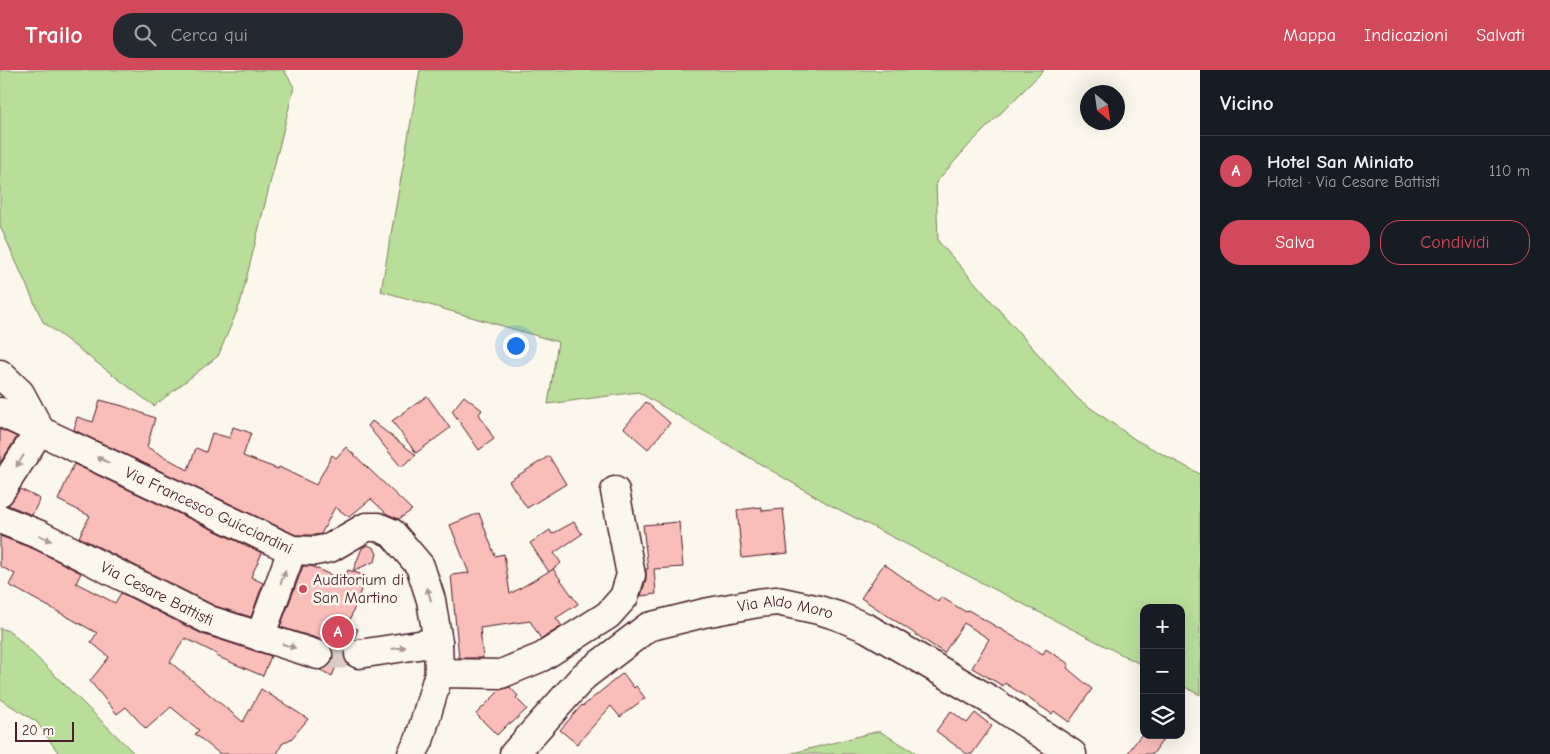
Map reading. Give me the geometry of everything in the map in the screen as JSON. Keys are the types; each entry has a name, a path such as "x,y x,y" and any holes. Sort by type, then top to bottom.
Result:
{"main road":[{"path":"0,374 20,393 40,430 0,492"},
{"name":"Via Francesco Guicciardini","path":"0,412 292,550 315,551 330,548 366,526 378,527 392,533 420,566 432,600 438,642"},
{"path":"439,673 501,674 542,657 608,615 624,597 630,575 615,490"},
{"name":"Via Cesare Battisti","path":"0,519 40,535 209,620 318,655"},
{"path":"260,637 292,550"},
{"name":"Via Aldo Moro","path":"514,754 584,676 648,627 704,613 777,601 838,616 867,628 992,701 1072,754"},
{"path":"359,654 438,642 439,673 419,741 412,754"}],"green space":[{"path":"0,70 284,70 294,87 240,304 218,356 154,406 43,322 0,226"},
{"path":"420,70 1044,70 971,143 936,182 938,241 1078,399 1136,440 1200,474 1200,695 1185,687 1185,604 1140,604 1140,664 830,505 638,392 548,404 558,342 381,291"},
{"path":"0,628 11,632 135,754 59,754 37,722 0,699"},
{"path":"879,731 918,754 789,754"}],"building":[{"path":"427,396 450,428 416,453 392,421"},
{"path":"464,396 482,410 479,414 494,439 479,450 452,411"},
{"path":"100,400 155,418 147,447 188,470 196,448 206,452 212,433 230,438 233,427 251,433 243,456 278,469 279,467 316,485 332,455 336,458 346,447 412,510 399,519 387,514 371,499 349,517 335,507 321,534 296,535 74,430 77,417 93,422"},
{"path":"646,402 670,423 648,449 624,428"},
{"path":"372,421 416,455 401,467 368,426"},
{"path":"0,429 17,437 0,463"},
{"path":"549,456 566,484 527,508 509,481"},
{"path":"74,464 262,553 251,577 263,583 251,617 215,606 79,537 90,516 58,500"},
{"path":"20,489 40,499 32,515 8,505"},
{"path":"762,507 762,511 783,509 788,553 742,558 737,510"},
{"path":"479,513 495,556 504,554 510,594 553,569 578,604 556,618 562,626 541,639 530,621 480,628 483,658 459,658 451,575 469,573 450,525"},
{"path":"574,522 582,534 554,553 561,563 549,572 530,543 550,530 552,534"},
{"path":"679,522 683,567 654,569 656,594 641,596 646,579 646,569 648,569 643,525"},
{"path":"0,536 34,549 81,573 76,583 115,603 121,593 202,634 271,656 263,676 216,656 217,654 185,638 170,662 243,722 261,689 308,719 292,738 282,744 277,754 220,754 195,734 199,730 171,707 146,729 126,707 117,714 90,681 109,657 91,642 97,633 9,585 15,574 0,566"},
{"path":"368,545 374,548 377,554 375,561 353,571 362,548"},
{"path":"884,564 938,602 941,597 966,612 968,610 1043,654 1046,649 1069,664 1067,668 1092,689 1069,722 1054,711 1052,714 1005,683 1003,686 972,668 989,639 964,623 944,653 861,598"},
{"path":"303,566 311,566 344,581 348,570 366,576 348,625 358,629 354,640 349,642 344,649 344,657 349,666 338,662 332,676 320,670 328,667 333,660 333,651 329,644 323,640 280,627"},
{"path":"623,673 634,688 636,686 645,698 620,717 611,706 577,744 560,730 582,705"},
{"path":"510,687 518,696 516,698 527,709 497,735 476,714 500,690"},
{"path":"951,711 967,723 975,713 992,726 972,754 967,754 936,731"},
{"path":"1140,736 1140,739 1163,739 1153,754 1127,754"}],"tunnel":[{"path":"318,655 359,654"}],"place":[{"name":"Auditorium di San Martino","path":"303,589"},
{"name":"Hotel San Miniato","path":"338,632"}]}
